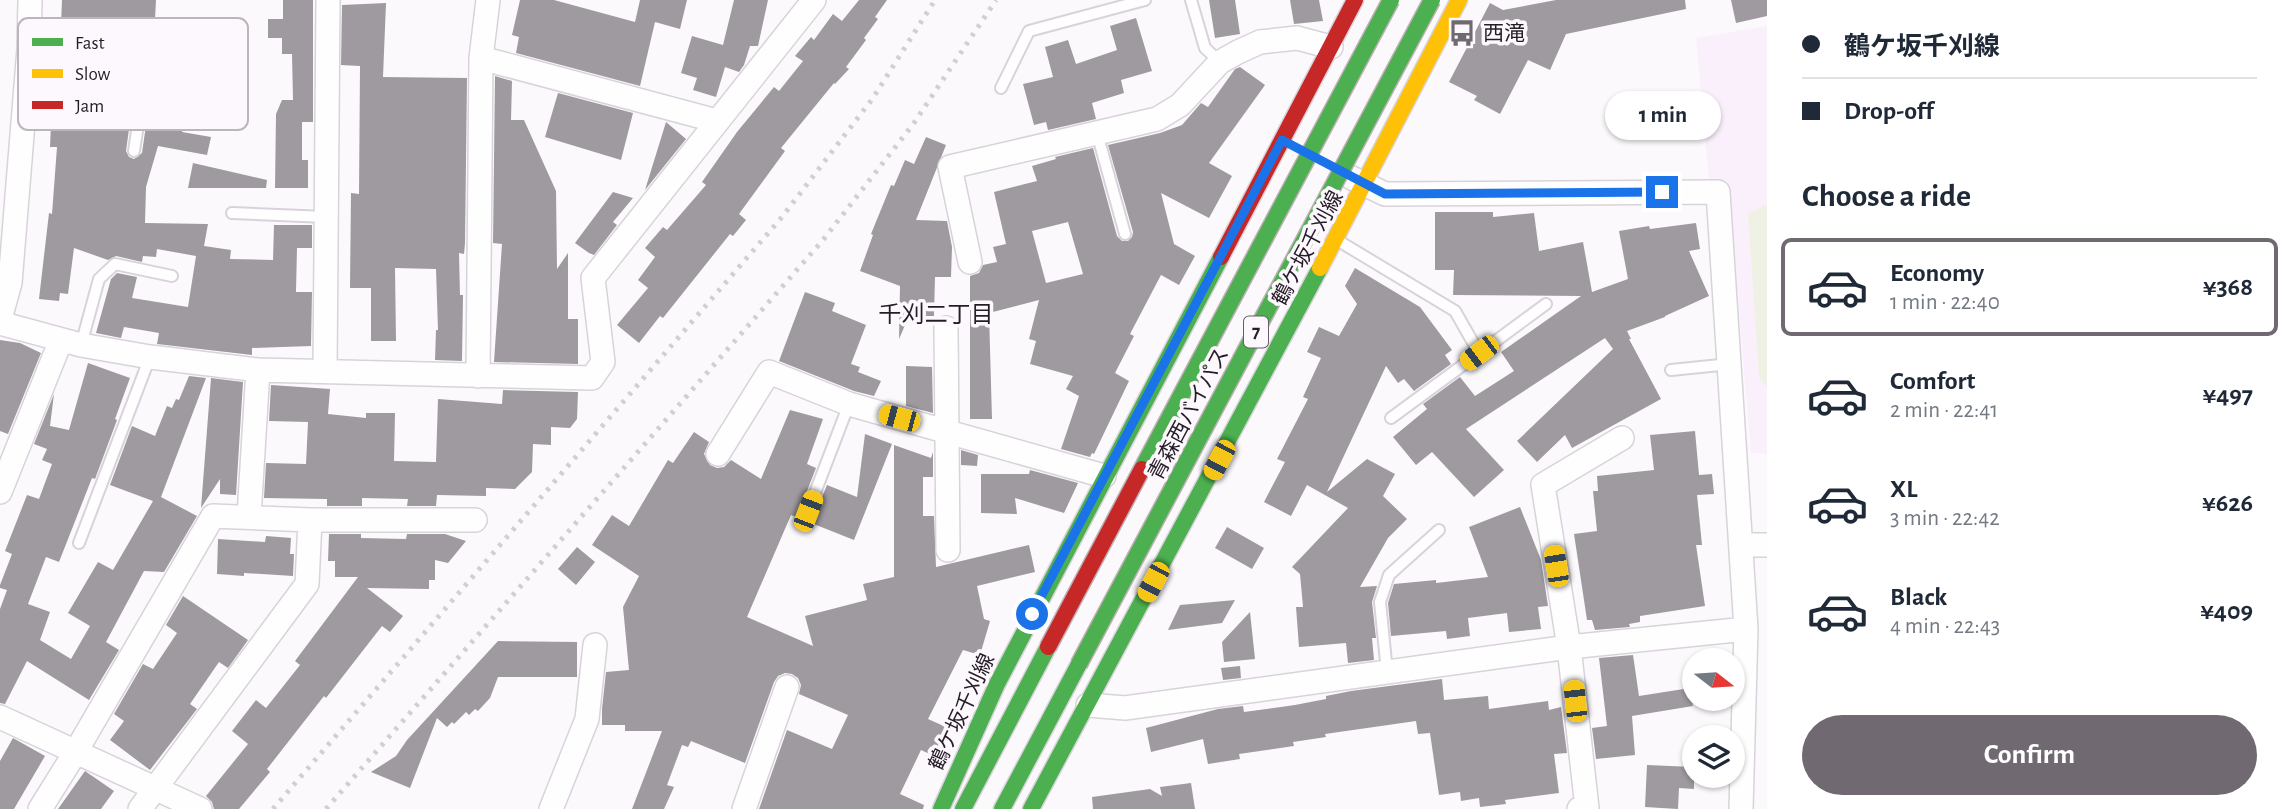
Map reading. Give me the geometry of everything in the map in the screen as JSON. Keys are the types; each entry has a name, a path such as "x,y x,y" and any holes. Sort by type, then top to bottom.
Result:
{"main road":[{"name":"青森西バイパス","path":"963,809 1391,0"},
{"name":"青森西バイパス","path":"1002,809 1432,0"},
{"name":"鶴ケ坂千刈線","path":"1031,809 1365,185 1459,0"},
{"name":"鶴ケ坂千刈線","path":"941,809 997,684 1354,1"}],"street":[{"path":"30,0 30,18"},
{"path":"326,371 328,0"},
{"path":"478,376 481,58 488,0"},
{"path":"22,130 10,283 0,321 71,343 150,357 258,370 592,377 603,362 593,278 814,0"},
{"path":"970,262 950,167 1157,120 1180,105 1220,62 1260,43 1297,38 1331,47"},
{"path":"481,58 717,121"},
{"path":"1282,140 1385,194 1718,192 1746,629 1741,809"},
{"path":"946,328 948,550"},
{"path":"0,492 71,343"},
{"path":"249,516 258,370"},
{"path":"718,454 769,372 849,404 1104,476"},
{"path":"1579,809 1587,808 1569,647 1543,485 1622,438"},
{"path":"40,809 213,516 310,520 475,520"},
{"path":"140,809 307,584 310,520"},
{"path":"1741,545 1767,545"},
{"path":"1088,705 1125,708 1569,647 1746,629"},
{"path":"551,809 587,719 595,645"},
{"path":"744,809 787,687"},
{"path":"0,717 200,809"}],"lane":[{"path":"1001,88 1029,32 1145,0"},
{"path":"1191,0 1205,48 1220,62"},
{"path":"134,151 137,130"},
{"path":"1097,133 1125,234"},
{"path":"232,213 327,217"},
{"path":"1336,239 1455,311 1479,353"},
{"path":"71,343 99,279 115,264 172,276"},
{"path":"1391,418 1546,304"},
{"path":"79,543 150,357"},
{"path":"1671,370 1730,364"},
{"path":"808,511 849,404"},
{"path":"1387,672 1380,603 1389,575 1439,530"}],"shaded area":[{"path":"1767,26 1767,454 1751,453 1728,182 1709,179 1696,38"},
{"path":"1767,204 1767,387 1759,378 1748,214"}],"building":[{"path":"62,0 156,0 155,18 61,18"},
{"path":"283,0 313,0 313,122 302,122 302,160 308,160 308,188 275,188 276,114 282,100 293,100 292,54 282,54 282,38 268,38 268,19 283,19"},
{"path":"520,0 554,0 635,22 640,0 687,0 680,29 655,22 640,86 516,53 519,37 512,35"},
{"path":"734,0 768,0 758,46 750,46 739,72 725,67 716,97 693,90 697,78 681,73 692,36 723,45"},
{"path":"859,0 887,0 875,17 878,19 864,38 866,40 846,67 849,69 834,83 781,148 785,151 739,214 746,220 733,236 730,234 663,318 660,316 639,343 617,325 648,288 638,280 655,257 645,248 663,227 667,230 706,185 702,182 737,132 774,87 779,91 803,61 795,56 811,37 814,40 833,14 842,21"},
{"path":"1209,0 1235,0 1240,34 1215,38"},
{"path":"1290,0 1319,0 1323,21 1294,24"},
{"path":"1556,0 1685,0 1686,9 1566,34 1550,70 1528,60 1500,114 1474,100 1477,96 1449,82 1490,3 1503,10"},
{"path":"1731,0 1767,0 1767,16 1736,23"},
{"path":"386,3 383,77 467,78 465,243 464,254 459,253 460,295 463,295 462,361 435,360 438,330 436,269 395,268 396,341 371,341 371,288 350,288 351,193 359,194 360,66 341,65 342,5"},
{"path":"1136,18 1152,71 1121,80 1124,93 1092,103 1096,119 1048,130 1046,122 1034,125 1023,84 1053,77 1045,47 1068,40 1076,64 1117,50 1110,26"},
{"path":"1240,67 1265,85 1209,163 1232,176 1209,218 1161,193 1174,244 1195,256 1179,285 1161,275 1130,334 1134,336 1115,373 1129,381 1094,454 1090,457 1061,449 1079,396 1066,389 1073,376 1030,364 1036,341 1029,339 1039,300 989,313 992,419 970,419 970,276 979,273 983,265 997,262 993,247 1006,244 994,192 1037,181 1032,166 1056,159 1055,157 1093,148 1117,236 1122,241 1128,241 1133,232 1108,145 1182,125 1201,103 1208,107 1235,69","holes":["1068,222 1083,274 1046,283 1032,231"]},
{"path":"495,76 512,81 511,120 524,120 556,191 557,269 568,253 568,319 578,319 578,364 494,362 502,244 493,243"},
{"path":"558,93 633,113 621,160 545,137"},
{"path":"666,122 686,139 645,190"},
{"path":"51,130 129,130 126,151 129,157 134,159 142,153 145,130 182,130 211,137 207,155 158,146 146,187 145,223 208,224 204,246 231,250 230,259 273,260 274,225 312,225 312,248 297,248 296,292 312,292 311,346 252,348 252,355 157,344 159,333 124,327 121,338 96,333 111,279 117,273 137,277 132,298 188,307 196,256 157,249 156,257 143,256 142,262 116,256 108,260 74,248 68,294 60,293 59,301 39,299 49,213 52,214 57,147 50,147"},
{"path":"926,137 946,145 916,220 947,221 952,247 951,277 935,277 934,316 909,316 899,339 900,286 860,271 873,235 871,234 891,185 894,186 905,160 914,164"},
{"path":"193,163 267,180 266,188 188,188"},
{"path":"613,192 633,198 613,222 617,225 594,255 575,243"},
{"path":"1435,212 1493,212 1493,217 1534,213 1539,251 1583,242 1592,292 1628,279 1619,231 1696,223 1700,249 1689,251 1709,296 1627,331 1661,399 1572,448 1565,435 1537,462 1517,441 1613,349 1605,338 1466,429 1504,470 1474,497 1432,452 1416,465 1393,437 1427,409 1423,404 1460,377 1475,396 1514,371 1501,352 1581,296 1453,295 1454,270 1435,270"},
{"path":"1355,268 1420,307 1452,350 1445,355 1451,364 1414,391 1404,379 1398,383 1386,366 1327,492 1367,459 1395,474 1383,496 1407,519 1388,538 1360,587 1377,586 1372,602 1376,638 1372,638 1374,660 1348,663 1346,643 1299,647 1296,607 1303,607 1300,574 1292,567 1348,508 1307,485 1291,516 1264,502 1285,462 1277,459 1308,399 1303,397 1321,358 1307,352 1319,327 1339,336 1357,304 1345,286"},
{"path":"805,292 835,303 832,311 866,325 851,364 860,367 858,372 881,381 874,396 854,391 779,361"},
{"path":"0,340 20,343 41,353 8,434 0,431"},
{"path":"88,363 130,378 95,479 92,478 59,562 46,557 28,604 50,612 40,640 71,659 90,626 68,613 98,562 113,570 153,501 110,485 132,426 155,436 167,406 172,408 176,399 179,400 189,376 206,378 161,497 197,516 164,572 144,571 106,642 119,650 89,700 27,661 5,704 0,703 0,609 7,590 0,588 0,585 12,554 5,551 27,495 39,499 52,464 42,460 47,449 34,444 54,394 50,426 69,430"},
{"path":"906,366 932,367 933,413 906,406"},
{"path":"211,378 243,382 236,495 220,494 220,479 201,508"},
{"path":"271,385 330,389 328,414 366,418 366,413 395,413 394,461 436,462 438,399 502,404 503,390 578,392 577,419 570,428 551,427 551,445 533,444 532,472 515,489 486,488 486,496 437,495 436,506 407,506 408,499 362,498 362,506 327,506 327,499 264,498 266,463 306,464 308,422 269,421"},
{"path":"790,410 823,419 807,464 816,468 800,509 806,519 815,514 827,485 857,497 865,434 892,444 854,540 791,515 747,617 813,646 805,616 867,600 863,584 894,577 894,445 931,458 933,452 933,477 923,477 923,516 934,516 936,567 1029,545 1035,572 977,586 984,619 990,621 980,655 963,650 928,719 946,727 934,756 921,750 900,794 924,805 923,809 759,809 787,730 832,749 848,715 799,694 801,685 798,678 785,673 778,676 774,682 745,763 691,741 688,747 682,745 667,785 674,787 664,809 632,809 662,731 625,731 625,725 602,725 602,709 606,672 629,670 623,607 639,576 592,545 612,515 629,526 668,460 673,463 694,432 709,442 704,454 710,465 724,467 731,460 761,479"},
{"path":"1695,431 1699,475 1712,474 1714,494 1697,495 1702,545 1696,545 1705,606 1640,616 1640,622 1629,624 1630,627 1595,630 1592,620 1587,620 1574,534 1597,531 1593,491 1598,491 1597,476 1654,470 1650,435"},
{"path":"961,450 978,455 977,466 961,465"},
{"path":"1030,470 1078,483 1064,513 1015,498 1017,514 981,513 981,474 1029,474"},
{"path":"1520,507 1541,560 1548,606 1538,607 1541,629 1509,632 1507,613 1468,618 1470,636 1447,639 1446,631 1391,636 1388,603 1394,584 1436,580 1436,583 1488,577 1469,527"},
{"path":"1227,527 1264,548 1252,569 1215,548"},
{"path":"329,534 406,539 407,534 445,534 466,541 448,563 435,560 435,580 429,580 429,589 367,588 403,616 390,632 382,626 326,698 324,696 267,769 270,772 239,809 214,809 206,796 248,744 232,731 256,700 266,708 300,665 295,661 358,577 335,577 335,561 328,561"},
{"path":"266,536 291,538 290,554 294,554 293,576 217,574 218,539 265,542"},
{"path":"577,547 595,562 576,585 558,569"},
{"path":"183,596 248,640 228,668 219,662 190,704 197,709 150,770 110,740 124,721 114,714 143,664 153,669 177,633 166,625"},
{"path":"1235,600 1222,623 1168,630 1180,605"},
{"path":"1250,612 1255,659 1224,662 1222,642"},
{"path":"498,641 577,642 577,677 498,677 490,698 478,711 475,709 469,715 466,712 447,727 437,718 410,788 371,772 396,756 407,740"},
{"path":"1633,655 1639,696 1682,689 1682,708 1632,716 1635,755 1596,759 1592,728 1607,726 1599,658"},
{"path":"1240,666 1241,678 1223,680 1221,668"},
{"path":"1442,679 1444,700 1488,696 1489,709 1548,701 1549,710 1561,707 1567,753 1554,754 1559,793 1505,800 1506,804 1480,807 1479,798 1461,801 1460,792 1439,795 1430,733 1418,734 1416,721 1325,734 1326,737 1293,742 1294,746 1239,754 1240,759 1208,764 1203,739 1151,752 1146,728 1218,709 1243,706 1244,712 1326,699 1326,696 1351,691"},
{"path":"13,738 45,756 14,809 0,809 0,761"},
{"path":"1647,765 1682,766 1682,788 1694,789 1679,788 1678,809 1645,807"},
{"path":"85,771 114,791 101,809 58,809"},
{"path":"1191,783 1195,809 1093,809 1092,797 1150,789 1162,796 1160,787"}],"railway":[{"path":"273,809 782,217 873,98 935,0"},
{"path":"326,809 823,240 914,123 996,0"}],"traffic: fast":[{"path":"1142,469 1391,0"},
{"path":"1079,664 1432,0"},
{"path":"941,809 997,684 1221,257"},
{"path":"1031,809 1320,268"},
{"path":"963,809 1048,647"},
{"path":"1002,809 1079,664"}],"traffic: slow":[{"path":"1320,268 1459,0"}],"traffic: jam":[{"path":"1221,257 1355,0"},
{"path":"1048,647 1142,469"}],"place":[{"name":"西滝","path":"1462,33"}],"district":[{"name":"千刈二丁目","path":"936,315"}],"route":[{"path":"1032,614 1282,140 1385,194 1662,192"}]}
